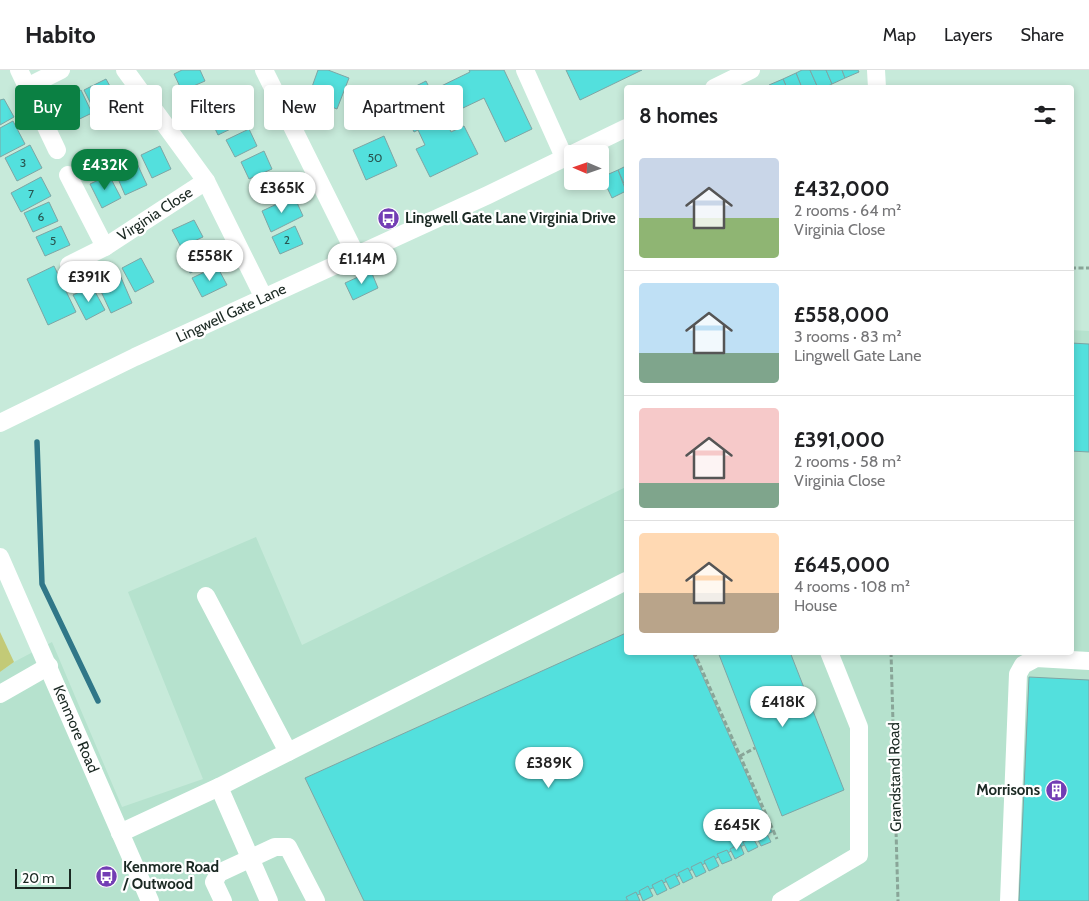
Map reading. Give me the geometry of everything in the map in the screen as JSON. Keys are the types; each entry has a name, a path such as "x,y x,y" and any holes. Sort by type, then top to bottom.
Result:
{"street":[{"path":"19,70 26,85"},
{"path":"31,85 61,70"},
{"path":"125,70 206,182 264,298"},
{"path":"264,70 356,255"},
{"path":"525,70 564,157"},
{"path":"720,85 751,70"},
{"path":"876,70 877,85"},
{"name":"Lingwell Gate Lane","path":"590,145 624,129"},
{"path":"47,130 57,150"},
{"name":"Lingwell Gate Lane","path":"0,423 135,357 479,199 564,157"},
{"name":"Virginia Close","path":"68,175 105,247"},
{"name":"Virginia Close","path":"69,265 105,247 206,182"},
{"name":"Kenmore Road","path":"0,558 49,666 150,901"},
{"path":"120,833 219,787 624,583"},
{"path":"206,596 288,752"},
{"path":"781,901 859,855 859,726 830,655"},
{"path":"1009,901 1018,674 1023,665 1036,658 1089,661"},
{"path":"0,694 49,666"},
{"path":"219,787 269,901"},
{"path":"223,901 214,882 219,873 275,847 288,847 316,901"}],"path":[{"path":"1074,268 1089,268"},
{"path":"696,655 777,839"},
{"name":"Grandstand Road","path":"891,655 898,901"},
{"path":"739,756 755,748"}],"shaded area":[{"path":"1074,330 1089,331 1089,901 0,901 0,672 14,662 52,642 122,807 203,779 128,592 256,537 302,645 624,488 624,655 1074,655"}],"green space":[{"path":"0,632 14,662 0,672"}],"building":[{"path":"182,70 200,70 205,81 196,85 179,85 174,74"},
{"path":"318,70 328,70 349,78 346,85 344,85 344,91 337,109 334,108 334,85 313,85"},
{"path":"469,70 504,70 532,129 505,142 484,98 463,108 463,85 443,85 470,72"},
{"path":"566,70 642,70 580,100"},
{"path":"802,70 810,70 817,85 801,85 796,73"},
{"path":"810,70 826,70 832,84 817,85"},
{"path":"826,70 842,70 845,78 832,84"},
{"path":"842,70 858,70 859,72 845,78"},
{"path":"796,73 801,85 786,85 783,79"},
{"path":"106,79 109,85 94,85"},
{"path":"783,79 786,85 769,85"},
{"path":"426,81 428,85 418,85"},
{"path":"90,87 90,102 84,90"},
{"path":"80,91 90,109 90,114 80,119"},
{"path":"4,99 14,117 0,125 0,100"},
{"path":"13,121 15,130 18,130 25,144 0,157 0,128"},
{"path":"464,126 478,154 430,177 416,149 425,145 418,130 450,130 451,132 463,130"},
{"path":"216,130 228,130 218,135"},
{"path":"249,130 257,146 235,157 226,140"},
{"path":"384,136 397,166 366,180 353,150"},
{"path":"30,145 42,168 17,181 5,158"},
{"path":"160,146 171,169 152,178 141,155"},
{"path":"264,151 272,169 249,179 241,162"},
{"path":"134,157 147,185 125,195 113,167"},
{"path":"624,167 624,184 618,170"},
{"path":"618,170 624,186 624,192 612,198 608,190 609,174"},
{"path":"109,175 121,198 102,208 90,184"},
{"path":"277,175 285,193 262,203 254,186"},
{"path":"41,177 51,196 21,212 11,193"},
{"path":"294,196 303,216 271,232 262,211"},
{"path":"49,202 58,221 33,232 24,213"},
{"path":"194,220 203,237 181,247 172,230"},
{"path":"61,226 70,245 45,256 36,237"},
{"path":"295,226 303,244 280,254 272,237"},
{"path":"205,242 215,261 190,273 180,254"},
{"path":"141,258 154,282 135,292 122,268"},
{"path":"54,266 76,312 48,325 27,279"},
{"path":"217,266 227,285 202,297 192,278"},
{"path":"371,271 378,288 353,300 345,283"},
{"path":"120,275 132,303 111,313 98,285"},
{"path":"92,286 105,310 86,320 73,295"},
{"path":"1074,343 1089,344 1089,452 1074,451"},
{"path":"624,634 624,655 693,655 772,832 625,901 364,901 305,778"},
{"path":"719,655 791,655 844,790 782,816"},
{"name":"Morrisons","path":"1029,677 1089,680 1089,901 1019,901"},
{"path":"766,832 771,842 761,846 756,836"},
{"path":"753,838 758,847 748,852 743,842"},
{"path":"740,844 744,854 735,859 730,849"},
{"path":"727,850 732,860 722,864 717,854"},
{"path":"714,856 719,866 709,871 704,861"},
{"path":"701,862 706,872 696,877 691,867"},
{"path":"688,868 693,878 683,883 678,873"},
{"path":"675,874 680,884 670,889 665,879"},
{"path":"662,880 667,890 657,895 652,885"},
{"path":"648,886 653,896 643,901 639,891"},
{"path":"636,892 640,901 628,901 626,897"}],"waterway":[{"path":"37,442 42,584 98,701"}],"place":[{"name":"Lingwell Gate Lane Virginia Drive","path":"389,218"},
{"name":"Morrisons","path":"1056,790"},
{"name":"Kenmore Road / Outwood","path":"107,876"}]}
